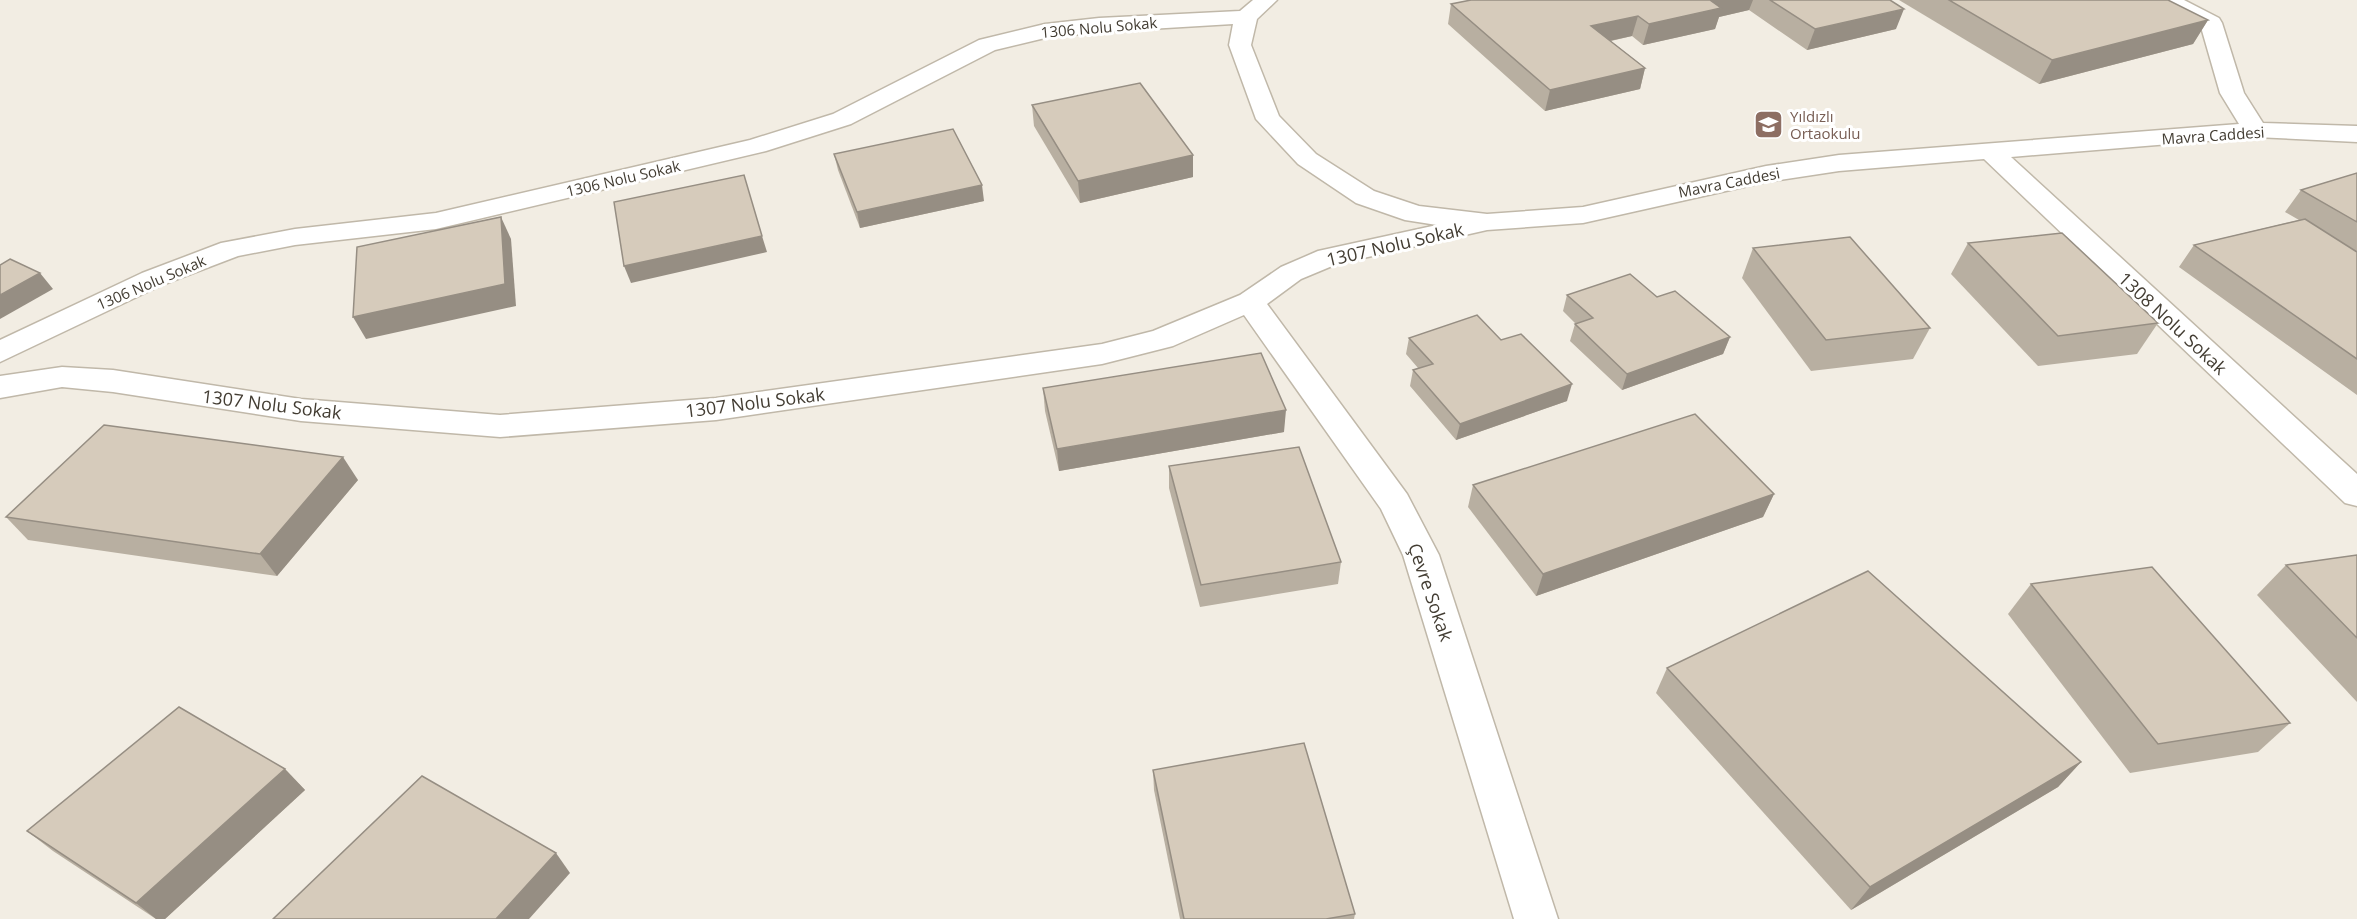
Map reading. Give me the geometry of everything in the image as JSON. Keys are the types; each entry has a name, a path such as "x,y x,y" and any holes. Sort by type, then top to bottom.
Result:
{"street":[{"path":"1246,17 1266,0"},
{"path":"2167,0 2211,23 2220,43 2232,93 2255,130"},
{"name":"Mavra Caddesi","path":"1246,17 1240,45 1268,119 1307,159 1365,197 1415,214 1487,222 1583,215 1767,174 1839,163 2255,130 2357,134"},
{"name":"1306 Nolu Sokak","path":"0,351 152,279 231,249 295,237 436,221 757,146 842,119 987,45 1045,31 1099,25 1246,17"},
{"name":"1308 Nolu Sokak","path":"1990,151 2357,494"},
{"name":"1307 Nolu Sokak","path":"0,387 62,377 113,381 301,410 500,426 716,409 1102,354 1162,339 1250,302 1290,273 1328,257 1487,222"},
{"name":"Çevre Sokak","path":"1250,302 1356,445 1395,503 1420,555 1536,919"}],"building":[{"path":"1471,0 1710,0 1721,8 1649,24 1638,16 1591,26 1645,68 1550,90 1451,4"},
{"path":"1770,0 1890,0 1904,9 1815,29"},
{"path":"1949,0 2168,0 2208,20 2052,60"},
{"path":"1140,83 1193,155 1078,181 1032,105"},
{"path":"953,129 982,185 857,212 834,154"},
{"path":"2357,173 2357,222 2301,190"},
{"path":"744,175 762,236 624,266 614,202"},
{"path":"501,217 505,284 353,317 357,247"},
{"path":"2305,219 2357,252 2357,359 2194,245"},
{"path":"2062,233 2158,323 2058,336 1968,243"},
{"path":"1850,237 1930,328 1826,340 1753,248"},
{"path":"10,259 40,273 0,295 0,265"},
{"path":"1630,274 1657,297 1675,291 1730,337 1627,374 1575,324 1593,318 1567,295"},
{"path":"1477,315 1501,340 1521,334 1572,384 1460,424 1413,370 1433,364 1409,338"},
{"path":"1261,353 1286,410 1057,449 1043,388"},
{"path":"1695,414 1774,494 1543,574 1473,485"},
{"path":"104,425 343,457 260,554 6,517"},
{"path":"1299,447 1341,562 1201,585 1169,466"},
{"path":"2357,555 2357,638 2286,565"},
{"path":"2152,567 2290,723 2158,744 2031,584"},
{"path":"1868,571 2081,762 1870,887 1667,668"},
{"path":"179,707 285,769 136,903 27,831"},
{"path":"1304,743 1355,914 1326,919 1184,919 1153,770"},
{"path":"422,776 556,853 496,919 273,919"}],"place":[{"name":"Yıldızlı Ortaokulu","path":"1769,125"}]}
